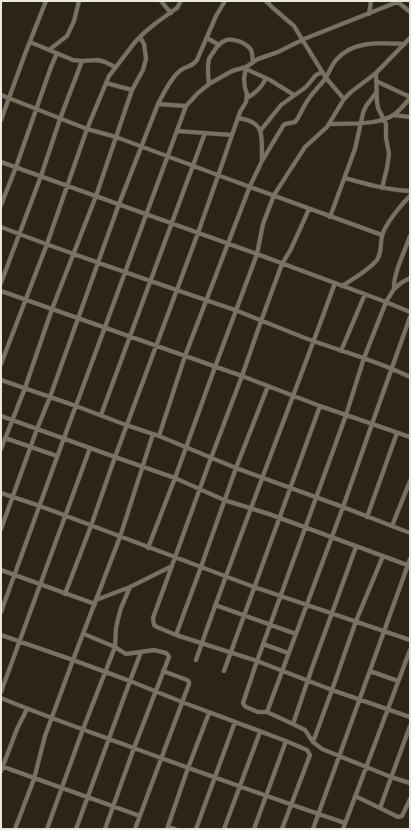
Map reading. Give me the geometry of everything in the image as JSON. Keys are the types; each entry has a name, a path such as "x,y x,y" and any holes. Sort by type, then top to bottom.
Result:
{"street":[{"path":"1,120 46,1"},
{"path":"49,50 67,36 74,21 79,1"},
{"path":"161,1 170,13"},
{"path":"1,364 47,244 87,129 109,76 140,37 177,8 181,1"},
{"path":"1,529 119,204 158,104 166,89 181,70 192,65 197,60 216,16 225,1"},
{"path":"266,1 294,26 326,78 344,99"},
{"path":"369,14 371,1"},
{"path":"1,612 186,106 209,84 232,71 246,68 258,59 278,52 302,40 399,1 410,12"},
{"path":"1,449 96,196 132,90 141,76 145,65 144,44 140,37"},
{"path":"207,38 219,46"},
{"path":"148,548 257,254 263,224 274,195 305,147 330,124 344,99 376,73 410,38"},
{"path":"209,84 209,60 211,55 223,41 233,39 245,44 251,50 253,62"},
{"path":"30,42 73,60 98,60 115,67"},
{"path":"159,436 185,356 250,186 262,161 283,126 285,124 295,122 305,104 326,78 335,61 348,50 369,44 405,44"},
{"path":"1,205 57,53"},
{"path":"1,282 82,61"},
{"path":"246,68 294,95"},
{"path":"65,594 198,233 232,134 247,98 244,84 246,68"},
{"path":"261,130 278,108 294,95 306,88 316,76 322,72"},
{"path":"376,73 378,108 386,124 388,154 387,168 382,188"},
{"path":"247,98 260,88 266,78"},
{"path":"330,124 360,123 384,119 394,115 402,108 410,97 376,81"},
{"path":"106,83 132,90"},
{"path":"330,216 355,148 360,123 366,106 376,93"},
{"path":"1,96 87,129 116,137 218,176 250,186 382,235"},
{"path":"158,104 186,106"},
{"path":"394,115 410,117"},
{"path":"238,118 252,122 261,130 262,161"},
{"path":"177,131 232,134"},
{"path":"101,415 205,133"},
{"path":"1,162 257,254 410,312"},
{"path":"345,178 382,188 410,191"},
{"path":"342,286 377,259 380,253 382,235 389,222 410,196"},
{"path":"309,209 291,249 282,264 153,618 154,625 410,717"},
{"path":"1,227 206,300 341,351 392,368 410,377"},
{"path":"394,289 396,276 410,236"},
{"path":"410,278 394,289 386,302 364,358 317,498 280,596 243,703 246,707 258,712 267,712 306,731 313,742 322,749 410,784"},
{"path":"196,660 335,283"},
{"path":"1,291 410,437"},
{"path":"341,351 365,294"},
{"path":"267,712 332,538 410,318"},
{"path":"1,380 154,434 236,468 410,533"},
{"path":"176,634 224,500 268,386"},
{"path":"224,671 320,406"},
{"path":"1,416 143,468 175,478 224,500 280,518 409,566"},
{"path":"367,517 398,433"},
{"path":"15,829 34,779 45,736 120,537 154,434"},
{"path":"5,438 57,456"},
{"path":"1,692 90,448"},
{"path":"392,526 410,481"},
{"path":"1,493 40,506 254,587 410,640"},
{"path":"293,724 356,547"},
{"path":"313,742 356,621 383,556"},
{"path":"313,829 384,630 409,566 410,559"},
{"path":"1,570 65,594 95,602 130,587 172,566"},
{"path":"47,829 83,729 115,647 118,619 130,587"},
{"path":"216,604 296,634"},
{"path":"84,634 115,647 126,654 154,650 168,655 169,658 155,691 105,829"},
{"path":"1,635 130,681 307,750 310,755 282,829"},
{"path":"263,644 288,653"},
{"path":"343,829 410,650"},
{"path":"76,829 142,652"},
{"path":"137,829 140,816 189,684 187,680 163,671"},
{"path":"370,671 398,681"},
{"path":"1,698 188,768 345,823"},
{"path":"27,709 17,729 2,768 140,816"},
{"path":"175,829 168,828 188,768 209,713"},
{"path":"196,829 235,722"},
{"path":"380,808 410,726"},
{"path":"224,829 260,732"},
{"path":"254,829 286,741"},
{"path":"355,796 398,818 402,816 410,799"}]}
